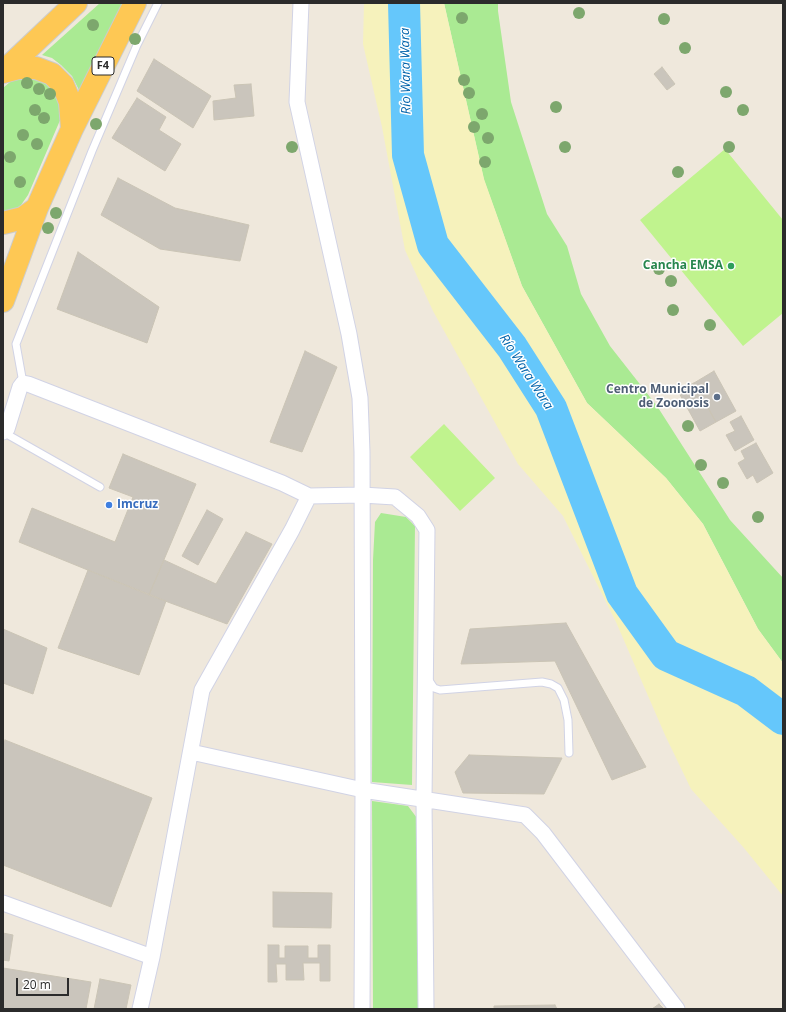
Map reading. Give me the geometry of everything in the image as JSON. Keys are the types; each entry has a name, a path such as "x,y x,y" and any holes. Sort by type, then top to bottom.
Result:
{"highway":[{"name":"F4","path":"3,300 37,208 72,129 135,3"},
{"name":"F4","path":"3,71 67,8"},
{"name":"F4","path":"3,71 18,68 36,68 52,74 63,85 70,102 72,129"},
{"path":"3,223 23,218 37,208"}],"street":[{"path":"301,3 297,102 349,334 360,398 364,790 362,1009"},
{"path":"3,432 7,429 20,387 23,383 28,384 230,462 309,496 362,495 395,497 418,516 427,530 424,800 426,1009"},
{"path":"140,1009 152,957 202,690 292,530 309,496"},
{"path":"191,752 364,790 525,815 542,833 677,1009"},
{"path":"3,903 152,957"}],"lane":[{"path":"23,383 16,344 92,151 137,45 158,3"},
{"path":"3,432 100,487"},
{"path":"426,675 434,688 440,690 542,682 551,684 558,688 564,700 568,720 568,753"}],"green space":[{"path":"100,3 123,3 79,90 72,76 61,65 52,58 42,55"},
{"path":"444,3 498,3 511,102 547,214 567,246 581,294 610,346 657,406 730,520 783,578 783,663 758,629 703,524 666,478 587,403 522,286 484,180"},
{"path":"17,76 37,78 50,86 61,98 61,118 28,195 21,205 13,211 3,214 3,88"},
{"name":"Cancha EMSA","path":"725,149 783,220 783,313 743,346 640,220"},
{"path":"444,424 495,478 460,511 410,457"},
{"path":"381,513 406,517 415,526 412,785 372,782 373,560 375,522"},
{"path":"372,801 408,806 417,818 419,1009 373,1009"}],"sand":[{"path":"364,3 444,3 484,179 522,286 587,403 666,478 703,524 758,629 783,663 783,896 744,848 691,789 665,735 616,622 563,516 518,464 433,311 405,250 382,127 363,44"}],"building":[{"path":"154,59 211,96 193,128 137,91"},
{"path":"662,67 675,84 667,90 654,74"},
{"path":"251,84 254,116 214,120 213,101 236,98 234,85"},
{"path":"137,98 166,117 159,130 181,144 165,171 112,138"},
{"path":"118,178 175,208 249,225 240,261 160,249 101,215"},
{"path":"78,252 159,307 147,343 57,309"},
{"path":"305,351 337,367 302,452 270,442"},
{"path":"714,371 736,411 716,422 694,383"},
{"path":"694,383 716,422 700,431 678,391"},
{"path":"741,416 754,440 735,451 726,435 735,431 730,422"},
{"path":"756,443 773,473 757,483 753,475 747,479 738,463 745,459 741,451"},
{"path":"123,454 196,484 149,595 19,542 32,508 115,542 133,497 109,488"},
{"path":"207,510 223,519 198,565 182,556"},
{"path":"246,532 272,544 227,624 149,595 164,560 216,584"},
{"path":"88,570 166,601 139,675 58,648"},
{"path":"566,623 646,767 612,780 555,661 461,664 470,629"},
{"path":"3,629 47,648 33,694 3,683"},
{"path":"5,740 152,798 111,907 3,865 3,745"},
{"path":"469,755 562,758 544,794 463,793 455,772"},
{"path":"273,892 332,893 331,928 273,927"},
{"path":"3,933 13,935 9,961 3,960"},
{"path":"268,945 279,945 279,958 285,958 285,946 308,946 308,958 318,958 318,945 330,945 330,981 320,981 320,963 303,963 304,980 286,980 286,964 276,964 277,982 268,982"},
{"path":"3,968 91,982 86,1009 3,1009"},
{"path":"100,979 131,985 126,1009 94,1009"},
{"path":"659,1004 664,1009 652,1009"},
{"path":"555,1005 557,1009 494,1009 494,1006"}],"waterway":[{"name":"Río Wara Wara","path":"404,3 408,155 433,245 512,347 551,408 622,594 666,655 746,691 783,719"}],"place":[{"name":"Cancha EMSA","path":"731,266"},
{"name":"Centro Municipal de Zoonosis","path":"717,397"},
{"name":"Imcruz","path":"109,505"}]}
